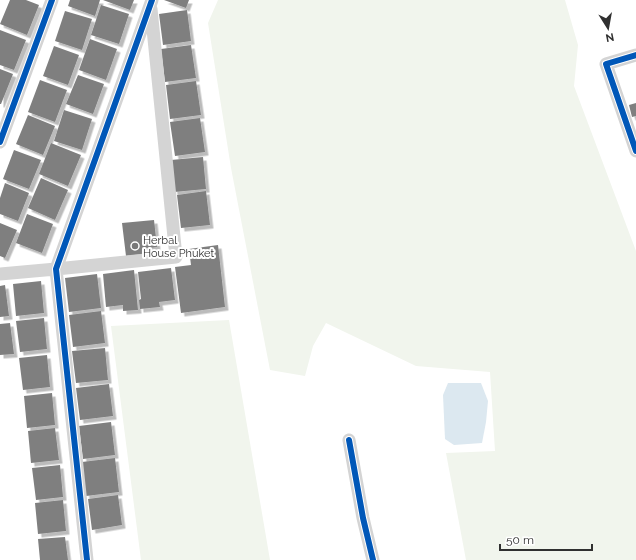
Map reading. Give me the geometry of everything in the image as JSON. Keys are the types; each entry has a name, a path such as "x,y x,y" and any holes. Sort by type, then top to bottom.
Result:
{"street":[{"path":"0,142 52,0"},
{"path":"87,560 56,269 152,2"},
{"path":"0,274 176,257 152,2"},
{"path":"636,55 606,64 636,151"},
{"path":"349,440 363,518 373,560"}],"shaded area":[{"path":"218,0 565,0 578,45 574,86 636,251 636,560 466,560 446,453 495,451 490,372 416,366 326,323 313,346 305,376 270,370 231,168 208,23"},
{"path":"229,320 270,560 141,560 111,326"},
{"path":"448,383 481,383 488,401 482,443 454,445 445,439 443,395"}],"building":[{"path":"10,0 26,0 39,5 27,35 0,24"},
{"path":"70,0 100,0 95,16 68,6"},
{"path":"103,0 134,0 130,10"},
{"path":"164,0 189,0 186,8"},
{"path":"101,5 129,14 119,44 91,35"},
{"path":"187,10 191,41 163,45 159,14"},
{"path":"65,11 92,19 82,50 55,41"},
{"path":"0,30 26,40 14,70 0,65"},
{"path":"90,39 117,49 106,80 79,70"},
{"path":"191,45 196,78 165,82 161,49"},
{"path":"54,46 79,55 68,85 43,76"},
{"path":"0,69 13,74 1,104 0,104"},
{"path":"78,75 104,84 93,114 66,104"},
{"path":"40,80 67,90 55,122 28,112"},
{"path":"196,81 201,115 170,119 166,85"},
{"path":"636,103 636,116 632,117 629,105"},
{"path":"64,110 92,119 82,150 54,141"},
{"path":"28,115 55,126 43,155 16,144"},
{"path":"200,118 205,152 175,156 170,122"},
{"path":"51,143 81,155 68,186 39,174"},
{"path":"14,150 41,160 29,189 3,179"},
{"path":"203,157 206,189 174,192 171,160"},
{"path":"41,178 68,190 55,220 28,208"},
{"path":"5,183 29,193 18,221 0,214 0,198"},
{"path":"206,191 210,225 181,228 177,195"},
{"path":"27,214 53,224 42,253 16,243"},
{"path":"154,220 157,247 142,249 142,254 126,256 122,223"},
{"path":"0,223 17,230 5,258 0,256"},
{"path":"218,245 225,307 181,313 175,267 191,265 189,249"},
{"path":"171,268 175,300 159,302 160,307 140,309 139,300 141,299 138,272"},
{"path":"134,270 138,310 123,311 123,305 106,307 103,274"},
{"path":"97,274 101,308 69,312 65,278"},
{"path":"41,281 44,313 16,316 13,284"},
{"path":"5,285 9,316 0,317 0,286"},
{"path":"101,311 105,343 73,347 69,315"},
{"path":"44,318 47,349 20,352 16,321"},
{"path":"10,323 14,354 0,355 0,324"},
{"path":"105,348 108,380 76,383 72,351"},
{"path":"47,355 50,387 23,390 19,358"},
{"path":"109,384 113,416 80,420 76,388"},
{"path":"52,393 55,425 27,428 24,396"},
{"path":"111,422 115,455 83,459 79,426"},
{"path":"55,428 59,460 31,463 28,431"},
{"path":"115,458 119,492 86,496 82,462"},
{"path":"60,465 63,497 36,500 32,468"},
{"path":"118,495 122,525 92,530 88,499"},
{"path":"63,500 66,531 38,534 35,503"},
{"path":"65,537 68,560 40,560 38,539"}],"cycle path":[{"path":"0,142 52,0"},
{"path":"87,560 56,269 152,0"},
{"path":"636,55 606,64 636,151"},
{"path":"349,440 363,518 373,560"}],"place":[{"name":"Herbal House Phuket","path":"135,246"}]}
